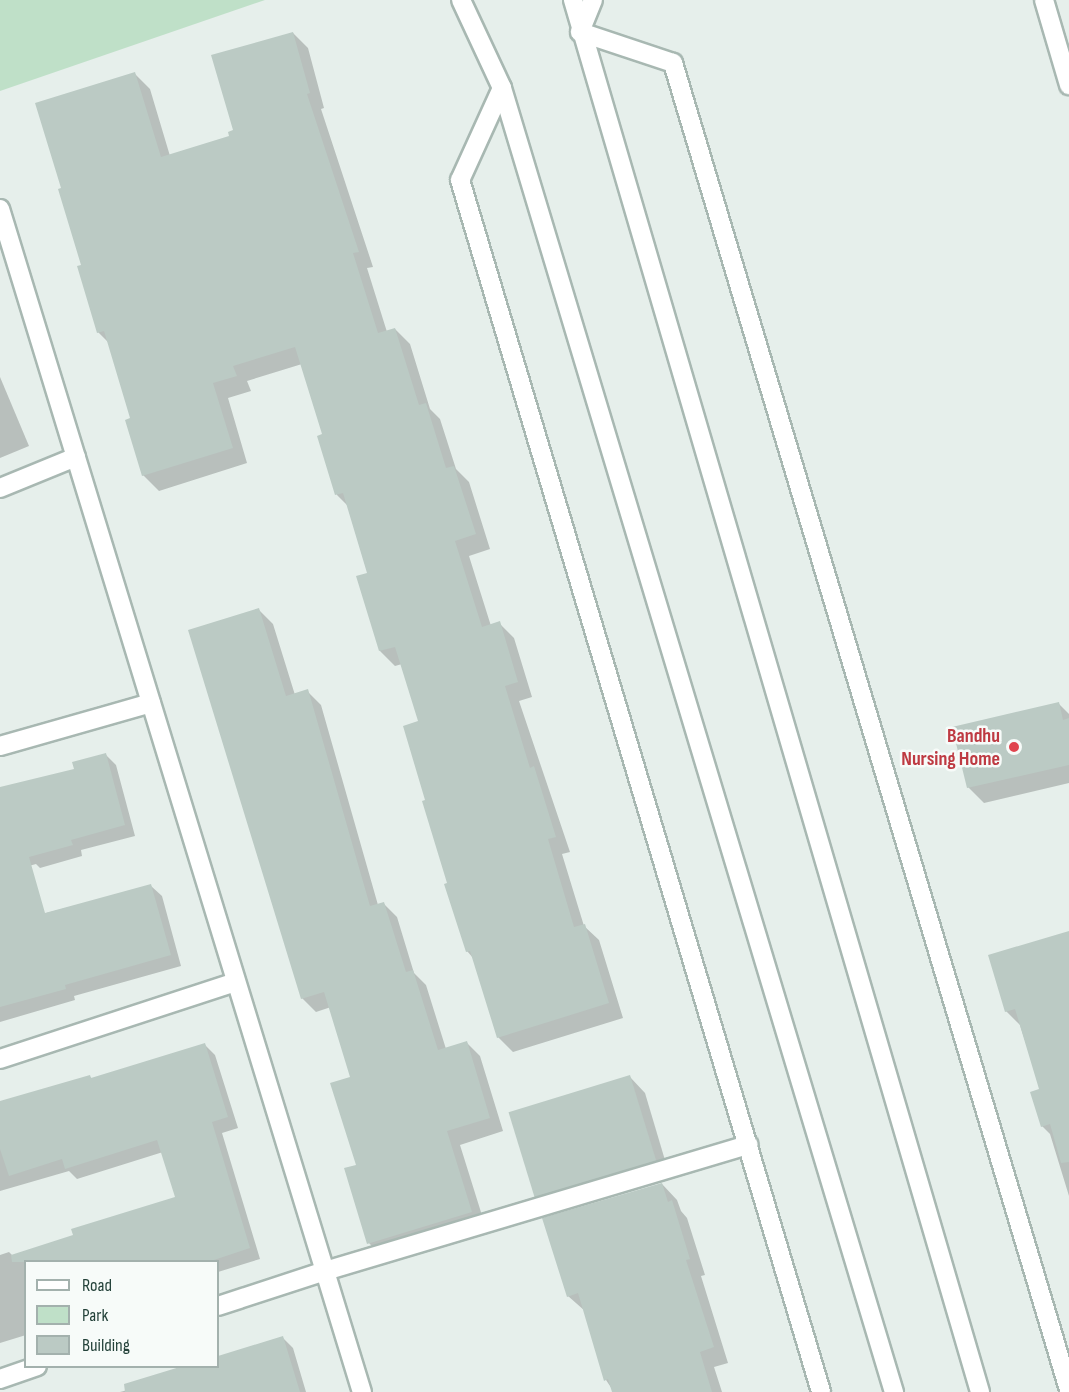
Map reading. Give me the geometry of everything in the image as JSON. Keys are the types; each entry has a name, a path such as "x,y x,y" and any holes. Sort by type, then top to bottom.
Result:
{"street":[{"path":"461,0 502,88 894,1392"},
{"path":"573,0 580,32 980,1392"},
{"path":"580,32 593,0"},
{"path":"1044,0 1069,85"},
{"path":"580,32 673,63 1069,1390"},
{"path":"502,88 460,180 821,1392"},
{"path":"0,209 362,1392"},
{"path":"0,488 76,457"},
{"path":"0,746 151,703"},
{"path":"0,1059 236,982"},
{"path":"219,1306 325,1271 749,1145"},
{"path":"0,1379 31,1368"}],"green space":[{"path":"0,0 265,0 0,91"}],"building":[{"path":"293,32 310,93 307,94 359,252 353,253 378,333 395,328 419,405 426,403 446,468 454,466 476,534 455,541 482,627 500,621 518,682 505,686 530,768 534,766 556,837 548,839 574,927 585,924 609,1003 497,1038 470,951 466,952 444,884 447,883 422,801 425,800 403,726 418,721 395,647 379,651 356,576 367,573 343,493 335,495 317,436 322,434 295,347 233,366 237,376 213,383 233,448 142,476 125,420 130,418 104,331 97,333 77,266 81,265 35,103 135,72 161,157 229,136 228,132 233,130 211,55"},
{"path":"259,608 286,696 308,689 370,906 384,902 406,972 413,970 438,1050 467,1041 490,1118 447,1131 472,1212 367,1244 344,1168 356,1165 330,1083 350,1077 324,992 301,999 188,630"},
{"path":"1059,702 1063,720 1069,718 1069,765 967,788 952,727"},
{"path":"106,753 125,825 71,840 73,845 29,857 45,913 151,884 171,955 65,985 66,989 0,1007 0,787 74,769 72,762"},
{"path":"1069,931 1069,1162 1061,1163 1050,1124 1041,1127 1030,1092 1039,1089 1015,1009 1005,1012 988,955"},
{"path":"205,1043 228,1117 212,1122 250,1248 214,1260 24,1260 24,1262 12,1262 11,1255 73,1235 71,1229 175,1197 157,1140 65,1169 62,1159 9,1176 0,1149 0,1101 90,1075 91,1078"},
{"path":"630,1075 656,1161 535,1198 509,1112"},
{"path":"662,1183 668,1202 672,1200 690,1259 686,1260 714,1347 700,1352 712,1392 612,1392 608,1379 604,1381 578,1293 567,1297 542,1218"},
{"path":"283,1336 300,1392 125,1392 124,1384 176,1368 219,1368 219,1356"}],"place":[{"name":"Bandhu Nursing Home","path":"1014,747"}]}
